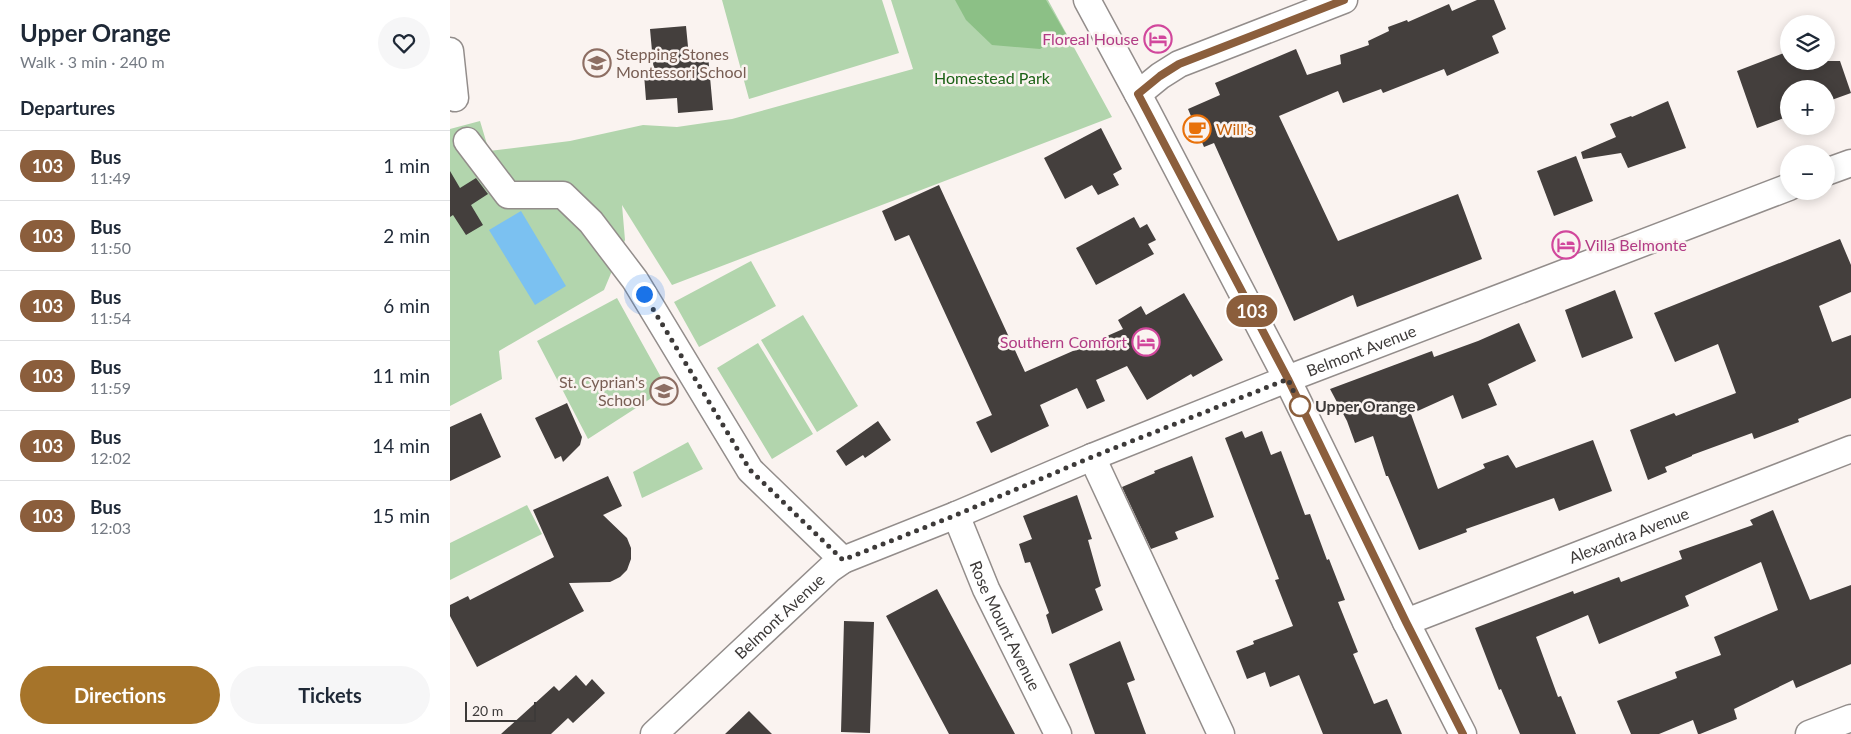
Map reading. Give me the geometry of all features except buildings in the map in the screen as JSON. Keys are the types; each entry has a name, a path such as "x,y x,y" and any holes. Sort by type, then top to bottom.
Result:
{"street":[{"path":"1087,0 1288,379 1406,622 1463,734"},
{"path":"1138,94 1160,76 1179,64 1344,0"},
{"path":"450,51 455,98"},
{"path":"467,141 508,195 563,195 591,222 635,280 750,470 843,560"},
{"path":"1835,169 1851,163"},
{"name":"Belmont Avenue","path":"654,734 830,569 843,560 956,515 1092,457 1288,379 1780,190"},
{"name":"Alexandra Avenue","path":"1406,622 1851,449"},
{"path":"1092,457 1221,734"},
{"name":"Rose Mount Avenue","path":"956,515 986,589 1058,734"},
{"path":"1809,734 1851,718"}],"green space":[{"path":"722,0 882,0 899,53 749,99"},
{"name":"Homestead Park","path":"891,0 1048,0 1112,117 672,285 622,205 625,240 604,290 499,351 502,379 450,406 450,129 480,121 489,151 570,141 643,125 677,127 732,119 913,69"},
{"path":"955,0 1046,0 1066,34 1040,49 992,45 966,20"},
{"path":"751,261 776,306 699,347 674,302"},
{"path":"617,298 667,388 588,439 537,341"},
{"path":"803,315 858,406 817,432 761,340"},
{"path":"758,343 813,434 772,459 717,368"},
{"path":"688,442 703,469 642,498 633,472"},
{"path":"527,505 542,534 450,580 450,543"}],"water":[{"path":"521,211 566,286 535,305 489,230"}],"bus line":[{"name":"103","path":"1344,0 1179,64 1160,76 1138,94 1288,379 1406,622 1463,734"}],"place":[{"name":"Floreal House","path":"1158,39"},
{"name":"Stepping Stones Montessori School","path":"597,63"},
{"name":"Will's","path":"1197,129"},
{"name":"Villa Belmonte","path":"1566,245"},
{"name":"Southern Comfort","path":"1146,342"},
{"name":"St. Cyprian's School","path":"664,391"},
{"name":"Upper Orange","path":"1300,406"}],"route":[{"path":"644,294 750,470 843,560 956,515 1092,457 1288,379 1300,406"}]}
